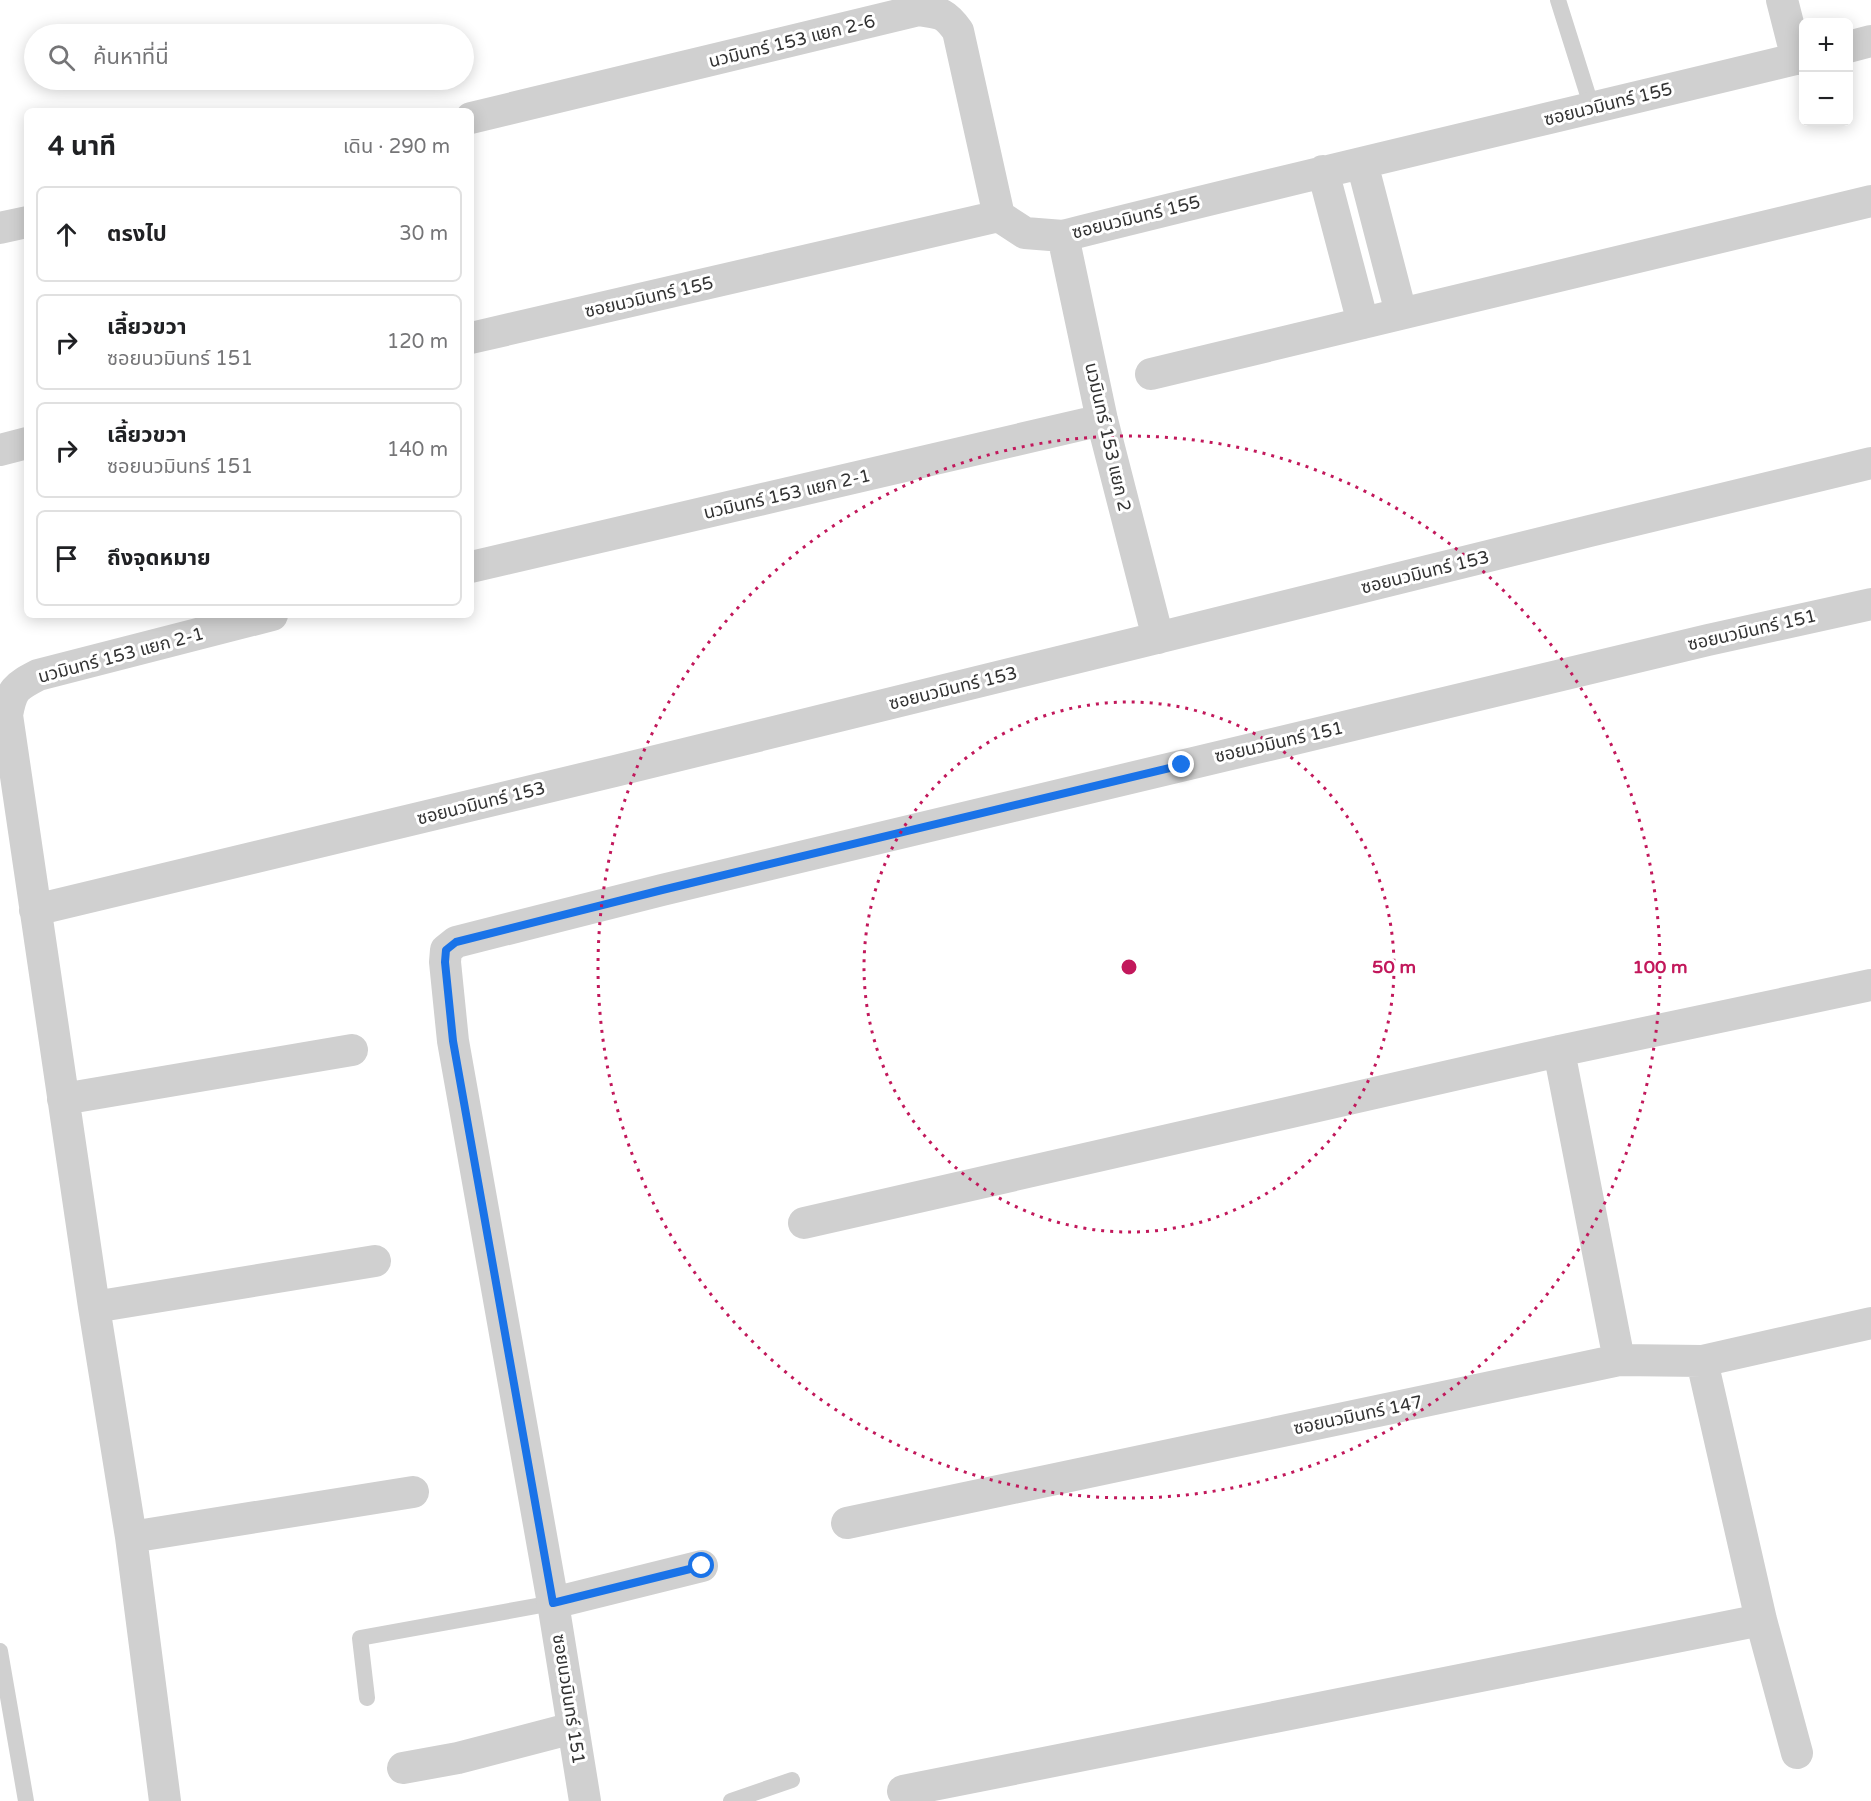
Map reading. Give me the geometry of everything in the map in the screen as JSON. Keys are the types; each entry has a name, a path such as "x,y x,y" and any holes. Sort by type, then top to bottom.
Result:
{"street":[{"path":"1782,0 1799,55"},
{"name":"นวมินทร์ 153 แยก 2-6","path":"474,117 919,10 936,12 948,17 958,32 999,216"},
{"path":"1853,46 1871,41"},
{"name":"ซอยนวมินทร์ 155","path":"474,337 999,216 1025,233 1063,236 1323,171 1799,58"},
{"path":"1362,163 1401,313"},
{"path":"1323,171 1363,323"},
{"path":"1151,374 1871,201"},
{"path":"0,228 24,223"},
{"name":"นวมินทร์ 153 แยก 2","path":"1063,236 1102,420 1158,638"},
{"name":"นวมินทร์ 153 แยก 2-1","path":"474,566 1102,420"},
{"path":"0,450 24,444"},
{"name":"ซอยนวมินทร์ 153","path":"35,910 1871,463"},
{"name":"ซอยนวมินทร์ 151","path":"585,1801 553,1603 453,1041 445,962 446,950 456,942 662,890 1674,648 1871,604"},
{"name":"นวมินทร์ 153 แยก 2-1","path":"165,1801 131,1537 94,1307 7,715 11,696 19,685 38,675 261,618"},
{"path":"804,1223 1559,1051 1871,986"},
{"path":"63,1099 352,1050"},
{"path":"1559,1051 1619,1360"},
{"path":"94,1307 375,1262"},
{"name":"ซอยนวมินทร์ 147","path":"847,1523 1619,1360 1702,1361 1871,1323"},
{"path":"1702,1361 1761,1620 1797,1753"},
{"path":"131,1537 413,1492"},
{"path":"553,1603 702,1566"},
{"path":"903,1791 1761,1620"},
{"path":"403,1768 458,1758 573,1728"}],"lane":[{"path":"1558,0 1592,108"},
{"path":"367,1698 360,1638 553,1603"},
{"path":"0,1651 26,1801"},
{"path":"731,1801 792,1780"}],"route":[{"path":"702,1566 553,1603 453,1041 445,962 446,950 456,942 662,890 1182,765"}]}
